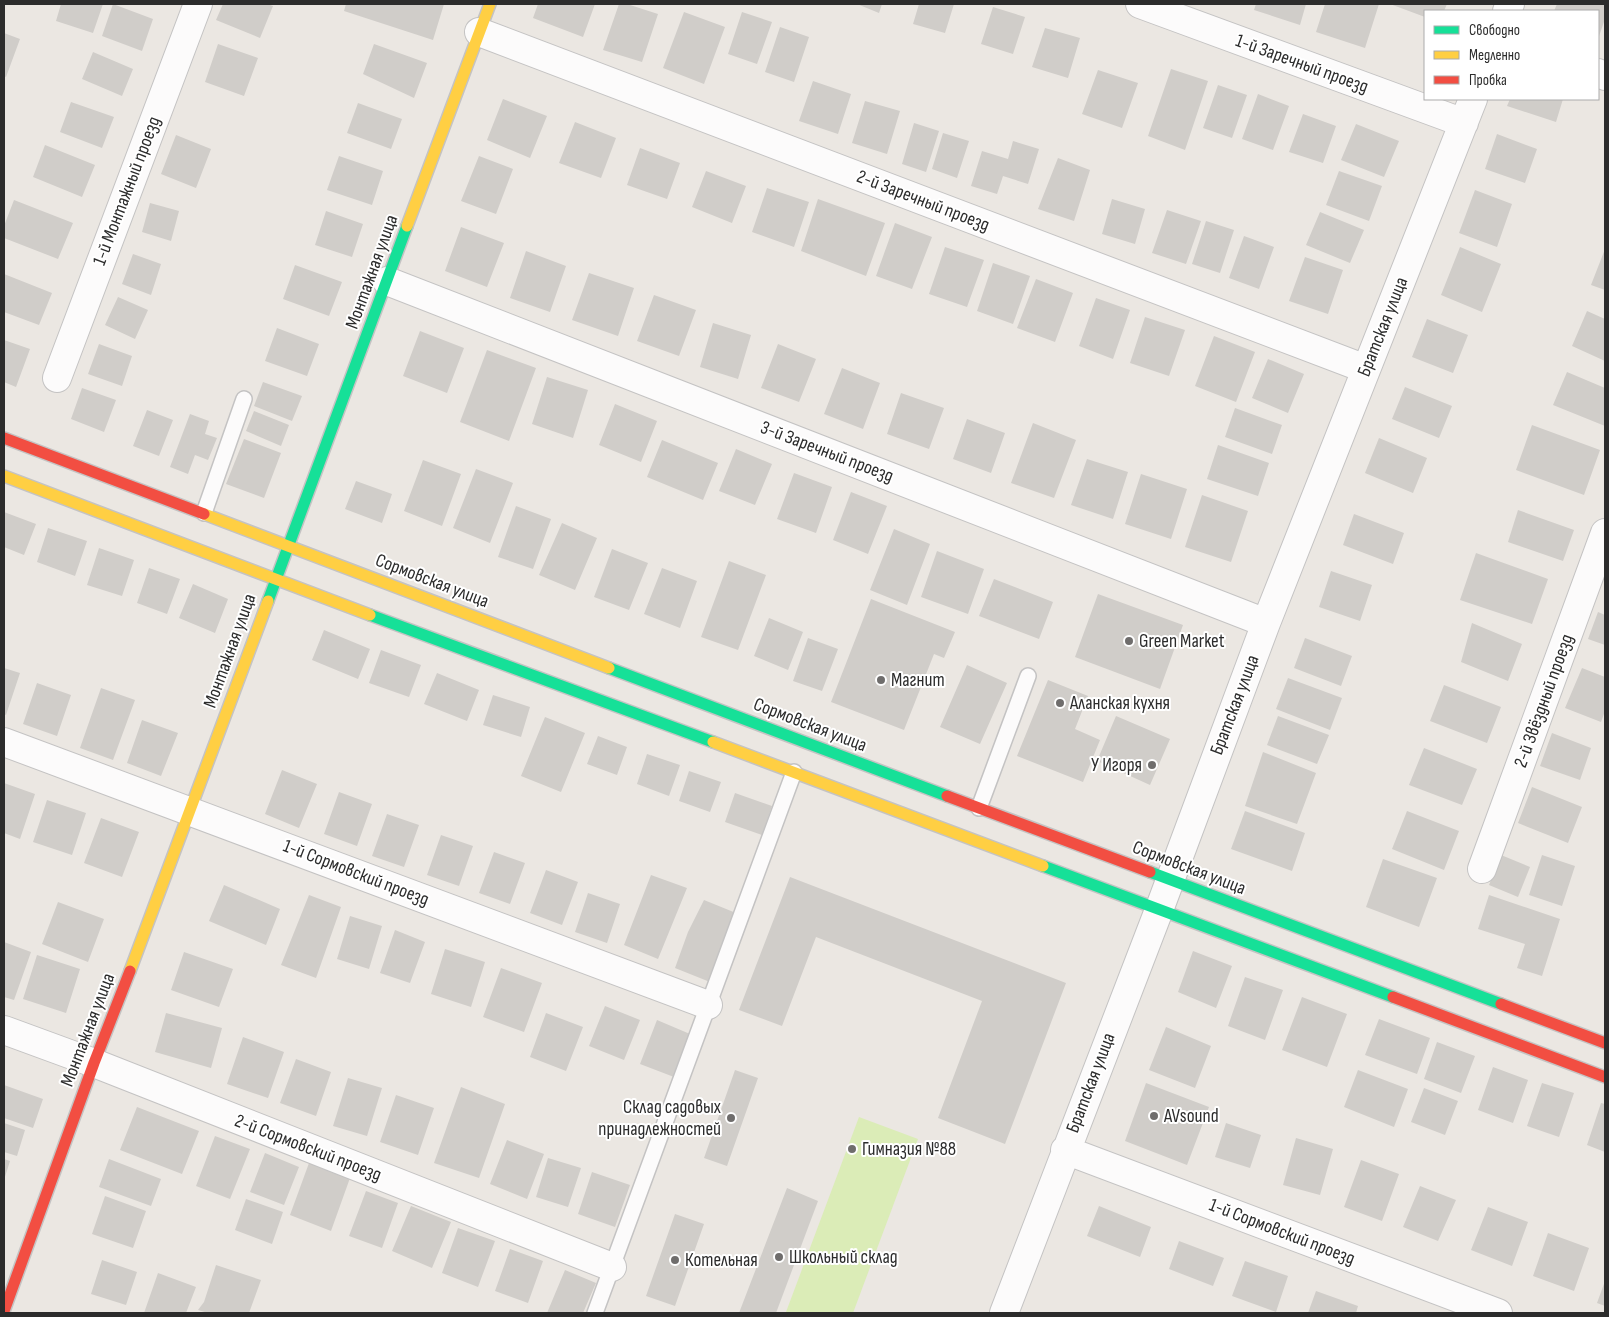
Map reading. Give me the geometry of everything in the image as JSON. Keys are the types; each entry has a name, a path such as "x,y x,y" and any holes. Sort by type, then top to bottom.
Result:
{"main road":[{"name":"Монтажная улица","path":"4,1310 94,1063 289,546 490,4"},
{"name":"Сормовская улица","path":"4,438 1605,1043"},
{"path":"4,476 275,580 794,772 1605,1077"}],"street":[{"name":"1-й Монтажный проезд","path":"57,378 198,4"},
{"name":"1-й Заречный проезд","path":"1140,4 1424,96"},
{"name":"2-й Заречный проезд","path":"479,32 1366,369"},
{"name":"1-й Заречный проезд","path":"1435,100 1469,111"},
{"name":"Братская улица","path":"1004,1313 1065,1150 1159,910 1266,623 1469,111"},
{"name":"3-й Заречный проезд","path":"387,281 1266,623"},
{"name":"2-й Звёздный проезд","path":"1482,869 1605,533"},
{"name":"1-й Сормовский проезд","path":"4,742 708,1005"},
{"name":"2-й Сормовский проезд","path":"4,1030 94,1063 612,1267"},
{"name":"1-й Сормовский проезд","path":"1065,1150 1498,1313"},
{"path":"4,1310 16,1313"}],"lane":[{"path":"204,514 244,400"},
{"path":"979,808 1028,676"},
{"path":"595,1313 794,772"}],"green space":[{"path":"859,1117 918,1139 853,1313 786,1312"}],"building":[{"path":"61,4 103,4 93,33 56,21"},
{"path":"113,4 153,19 142,51 102,36"},
{"path":"223,4 267,4 273,6 260,38 216,20"},
{"path":"346,4 444,4 433,40 344,11"},
{"path":"538,4 595,4 583,37 533,18"},
{"path":"619,4 627,4 658,14 642,62 603,50"},
{"path":"857,4 882,4 879,13"},
{"path":"919,4 954,4 945,33 913,24"},
{"path":"1256,4 1306,4 1300,25 1254,10"},
{"path":"1325,4 1379,4 1365,48 1316,32"},
{"path":"1390,4 1447,4 1444,10 1424,10 1424,17"},
{"path":"1557,4 1605,4 1605,19 1599,36 1599,10 1554,10"},
{"path":"993,7 1025,17 1013,54 981,44"},
{"path":"684,12 725,27 704,84 663,68"},
{"path":"742,12 772,22 757,64 728,54"},
{"path":"780,27 809,37 794,82 765,72"},
{"path":"1045,28 1080,38 1068,78 1032,67"},
{"path":"4,33 20,39 6,77 4,76"},
{"path":"218,44 258,58 244,96 205,82"},
{"path":"374,44 427,63 414,98 363,74"},
{"path":"93,52 133,69 122,96 82,79"},
{"path":"1171,69 1208,81 1185,150 1148,136"},
{"path":"1098,70 1138,83 1122,128 1082,114"},
{"path":"813,81 851,94 838,134 799,121"},
{"path":"1218,85 1247,95 1232,138 1203,128"},
{"path":"1258,94 1289,106 1273,150 1242,139"},
{"path":"503,99 547,116 530,158 487,140"},
{"path":"1510,100 1563,100 1556,122 1507,106"},
{"path":"865,101 900,111 887,154 852,143"},
{"path":"71,102 114,117 102,148 60,132"},
{"path":"358,103 402,119 391,149 347,133"},
{"path":"1303,114 1336,126 1323,163 1289,152"},
{"path":"575,122 616,138 601,178 559,163"},
{"path":"914,123 939,131 926,172 902,164"},
{"path":"1356,124 1399,141 1384,177 1341,160"},
{"path":"943,133 969,141 957,178 932,169"},
{"path":"1497,134 1537,149 1525,183 1485,169"},
{"path":"176,135 211,149 196,188 161,174"},
{"path":"1013,141 1039,149 1028,184 1003,176 997,194 971,186 982,151 1008,159"},
{"path":"45,145 95,165 82,197 33,177"},
{"path":"640,148 680,163 667,199 627,185"},
{"path":"339,156 383,171 372,205 327,190"},
{"path":"479,156 513,169 496,214 461,201"},
{"path":"1058,158 1090,170 1074,221 1038,209"},
{"path":"706,171 746,186 732,223 692,207"},
{"path":"1339,171 1382,186 1369,221 1326,205"},
{"path":"767,188 809,202 794,247 752,232"},
{"path":"1475,190 1512,204 1497,247 1459,233"},
{"path":"818,199 885,223 866,276 801,251"},
{"path":"1112,199 1145,209 1135,244 1102,234"},
{"path":"14,200 73,223 58,259 4,238 4,226"},
{"path":"150,203 179,211 171,241 142,232"},
{"path":"1167,210 1201,221 1186,264 1152,253"},
{"path":"326,211 363,224 352,257 315,245"},
{"path":"1320,212 1364,230 1350,263 1306,245"},
{"path":"1206,221 1234,230 1220,273 1192,264"},
{"path":"895,223 932,237 912,289 876,276"},
{"path":"461,227 504,243 487,287 445,271"},
{"path":"1244,236 1274,247 1259,289 1229,278"},
{"path":"945,247 984,260 967,307 929,294"},
{"path":"1460,247 1501,264 1482,312 1441,295"},
{"path":"1605,249 1605,290 1591,285"},
{"path":"526,251 566,266 550,312 510,298"},
{"path":"133,254 161,264 151,295 122,284"},
{"path":"1305,257 1343,270 1328,314 1289,301"},
{"path":"993,263 1030,276 1013,324 977,311"},
{"path":"295,265 342,282 329,316 283,299"},
{"path":"589,273 634,288 618,336 572,320"},
{"path":"4,274 52,293 39,325 4,312"},
{"path":"1036,279 1073,293 1055,342 1017,328"},
{"path":"654,295 696,310 679,356 637,341"},
{"path":"118,297 148,310 135,339 105,325"},
{"path":"1096,298 1130,310 1113,359 1079,346"},
{"path":"1587,311 1605,319 1605,361 1572,346"},
{"path":"1145,317 1185,330 1169,376 1130,363"},
{"path":"1427,319 1468,335 1453,373 1412,357"},
{"path":"713,323 751,335 738,379 700,367"},
{"path":"277,328 319,344 307,376 265,361"},
{"path":"420,331 464,348 447,393 403,376"},
{"path":"1214,336 1255,352 1236,402 1195,386"},
{"path":"4,340 30,349 16,387 4,382"},
{"path":"99,344 132,356 122,386 88,374"},
{"path":"778,344 816,359 799,402 761,388"},
{"path":"487,350 536,368 509,441 460,422"},
{"path":"1268,359 1304,374 1288,413 1252,398"},
{"path":"842,368 880,383 863,429 824,414"},
{"path":"1567,372 1605,388 1605,426 1553,405"},
{"path":"547,377 588,390 573,438 532,424"},
{"path":"263,382 302,396 292,421 254,406"},
{"path":"1405,387 1452,406 1439,438 1392,419"},
{"path":"82,388 116,400 104,432 71,419"},
{"path":"901,393 944,408 929,449 887,434"},
{"path":"615,404 657,421 641,462 599,445"},
{"path":"1235,408 1282,425 1272,454 1225,437"},
{"path":"147,410 173,420 159,456 133,446"},
{"path":"254,411 289,425 281,446 246,431"},
{"path":"190,414 209,421 205,434 217,438 208,460 195,455 188,474 170,467"},
{"path":"967,419 1005,433 991,473 953,459"},
{"path":"1033,423 1076,440 1054,498 1011,483"},
{"path":"1532,425 1600,450 1584,495 1516,470"},
{"path":"1379,438 1427,458 1413,493 1365,473"},
{"path":"244,439 281,453 264,498 226,484"},
{"path":"662,440 718,463 703,500 647,477"},
{"path":"1218,445 1269,463 1258,496 1207,479"},
{"path":"736,449 772,464 755,505 719,491"},
{"path":"1087,459 1128,472 1113,519 1071,505"},
{"path":"423,460 461,474 442,526 404,511"},
{"path":"476,469 513,483 490,543 453,528"},
{"path":"794,473 832,487 816,533 777,519"},
{"path":"1141,474 1187,489 1171,539 1125,524"},
{"path":"356,481 392,494 382,523 345,509"},
{"path":"851,492 887,506 868,554 833,540"},
{"path":"1202,495 1248,511 1231,562 1185,547"},
{"path":"516,506 551,519 533,569 498,557"},
{"path":"1518,510 1574,530 1563,561 1508,542"},
{"path":"4,512 36,524 24,555 4,547"},
{"path":"1354,514 1404,533 1393,564 1343,545"},
{"path":"562,523 597,538 575,590 539,575"},
{"path":"48,528 87,541 75,576 37,562"},
{"path":"894,529 930,544 907,605 870,590"},
{"path":"99,548 134,560 122,596 87,585"},
{"path":"612,549 648,563 629,610 594,597"},
{"path":"937,551 984,569 968,614 921,597"},
{"path":"1476,553 1548,579 1532,624 1460,600"},
{"path":"729,561 766,575 738,650 701,637"},
{"path":"149,568 180,579 167,614 137,603"},
{"path":"662,568 697,581 680,628 644,614"},
{"path":"1331,571 1372,585 1360,621 1319,607"},
{"path":"994,579 1053,602 1039,639 979,616"},
{"path":"193,584 228,599 215,633 179,618"},
{"name":"Green Market","path":"1098,594 1183,625 1160,689 1075,657"},
{"name":"Магнит","path":"871,599 955,632 944,658 934,654 904,730 831,702"},
{"path":"1598,612 1605,615 1605,645 1588,639"},
{"path":"769,618 803,632 788,670 754,656"},
{"path":"1472,623 1522,644 1508,681 1461,662"},
{"path":"324,630 370,649 358,679 312,660"},
{"path":"808,638 838,649 822,691 793,681"},
{"path":"1305,638 1352,656 1341,686 1294,668"},
{"path":"381,650 421,665 409,697 369,683"},
{"path":"967,665 1007,683 980,744 940,727"},
{"path":"4,668 20,673 6,715 4,714"},
{"path":"1582,668 1605,677 1605,711 1601,722 1565,708"},
{"path":"437,673 479,690 467,721 424,704"},
{"path":"1288,678 1342,698 1330,730 1276,709"},
{"path":"1048,680 1088,696 1075,729 1100,740 1083,782 1017,756"},
{"path":"37,683 71,695 57,736 23,724"},
{"path":"1444,685 1501,707 1487,743 1430,721"},
{"path":"101,688 135,700 113,760 80,748"},
{"path":"493,695 530,707 521,737 483,725"},
{"path":"1116,716 1170,739 1150,785 1097,761"},
{"path":"1278,716 1329,735 1317,764 1267,745"},
{"path":"545,717 585,733 561,792 521,776"},
{"path":"142,720 178,733 161,776 127,763"},
{"path":"1552,733 1591,748 1580,780 1540,766"},
{"path":"598,736 627,747 617,775 587,764"},
{"path":"1424,748 1477,769 1462,805 1409,785"},
{"path":"1263,752 1316,773 1297,824 1245,806"},
{"path":"647,754 680,765 669,796 637,784"},
{"path":"282,770 317,784 299,828 265,814"},
{"path":"689,771 721,782 710,812 679,801"},
{"path":"4,783 35,794 20,839 4,833"},
{"path":"1532,787 1582,807 1568,843 1518,823"},
{"path":"339,792 372,804 357,846 324,834"},
{"path":"735,793 772,806 762,835 725,822"},
{"path":"47,800 86,813 72,855 33,842"},
{"path":"1245,811 1305,833 1292,871 1231,849"},
{"path":"1407,811 1459,831 1444,870 1392,849"},
{"path":"387,814 419,825 404,867 372,856"},
{"path":"101,818 139,832 122,877 84,863"},
{"path":"441,835 473,846 459,886 427,875"},
{"path":"494,852 525,863 510,904 479,893"},
{"path":"1501,855 1530,867 1518,897 1489,885"},
{"path":"1542,855 1575,866 1562,906 1529,895"},
{"path":"1383,859 1437,878 1419,927 1366,907"},
{"path":"546,870 578,882 562,925 530,913"},
{"path":"651,875 687,888 658,959 624,945"},
{"path":"790,877 1066,983 1005,1144 938,1118 982,1001 816,937 782,1026 739,1010"},
{"path":"224,885 280,909 266,945 209,921"},
{"path":"588,893 620,904 607,943 575,932"},
{"path":"309,895 341,907 316,978 281,965"},
{"path":"1489,895 1560,919 1542,976 1517,968 1525,944 1478,929"},
{"path":"704,900 736,913 710,982 675,968 688,932"},
{"path":"58,902 104,919 88,962 42,944"},
{"path":"350,916 382,926 369,969 337,959"},
{"path":"395,930 425,942 410,983 380,973"},
{"path":"4,942 31,952 14,1000 4,997"},
{"path":"445,949 485,962 471,1007 431,994"},
{"path":"1193,951 1232,966 1216,1008 1178,992"},
{"path":"184,952 233,969 219,1007 171,990"},
{"path":"37,955 80,969 66,1013 23,999"},
{"path":"501,968 542,983 524,1032 483,1017"},
{"path":"1245,977 1283,990 1265,1040 1228,1026"},
{"path":"1302,997 1347,1014 1327,1067 1282,1050"},
{"path":"605,1006 640,1020 624,1060 589,1046"},
{"path":"166,1013 222,1028 211,1068 155,1052"},
{"path":"546,1013 583,1027 566,1071 530,1057"},
{"path":"1379,1019 1430,1038 1417,1074 1365,1055"},
{"path":"657,1020 690,1034 674,1077 640,1064"},
{"path":"1166,1027 1211,1046 1195,1088 1149,1070"},
{"path":"243,1037 284,1052 268,1098 227,1084"},
{"path":"1437,1042 1475,1056 1461,1093 1424,1079"},
{"path":"296,1059 331,1072 316,1116 280,1103"},
{"path":"1493,1067 1528,1080 1513,1123 1478,1110"},
{"name":"Склад садовых принадлежностей","path":"735,1070 758,1078 727,1166 704,1158"},
{"path":"1358,1070 1408,1089 1394,1127 1344,1107"},
{"path":"348,1078 382,1088 367,1136 333,1126"},
{"path":"1146,1083 1209,1107 1187,1165 1125,1141"},
{"path":"1542,1083 1574,1093 1559,1137 1527,1126"},
{"path":"4,1085 43,1099 33,1128 4,1118"},
{"path":"461,1087 505,1104 479,1178 434,1163"},
{"path":"1424,1088 1458,1101 1445,1135 1411,1122"},
{"path":"396,1095 434,1108 418,1155 380,1142"},
{"path":"1601,1103 1605,1104 1605,1152 1587,1145"},
{"path":"137,1107 199,1131 182,1174 120,1150"},
{"path":"4,1123 25,1130 17,1156 4,1152"},
{"path":"1226,1123 1261,1135 1250,1168 1215,1157"},
{"path":"215,1136 250,1149 230,1199 196,1186"},
{"path":"1296,1138 1333,1149 1320,1195 1283,1185"},
{"path":"507,1140 544,1154 527,1199 490,1184"},
{"path":"265,1153 299,1167 284,1205 250,1192"},
{"path":"548,1158 581,1168 568,1207 536,1197"},
{"path":"4,1159 10,1161 4,1180"},
{"path":"109,1159 161,1179 151,1206 99,1187"},
{"path":"1361,1160 1399,1174 1382,1221 1344,1207"},
{"path":"309,1163 350,1178 331,1231 290,1215"},
{"path":"592,1172 630,1185 615,1227 578,1214"},
{"path":"1420,1186 1456,1200 1438,1241 1403,1227"},
{"name":"Школьный склад","path":"787,1188 818,1201 776,1313 739,1313"},
{"path":"366,1191 398,1203 382,1248 349,1236"},
{"path":"105,1196 146,1211 133,1248 92,1234"},
{"path":"246,1199 283,1212 272,1244 235,1230"},
{"path":"411,1206 451,1222 432,1268 392,1251"},
{"path":"1099,1206 1151,1227 1140,1257 1087,1236"},
{"path":"1488,1207 1528,1222 1512,1266 1471,1250"},
{"name":"Котельная","path":"675,1214 704,1224 675,1306 646,1296"},
{"path":"458,1228 495,1241 478,1287 442,1273"},
{"path":"1548,1233 1589,1248 1574,1291 1533,1276"},
{"path":"1179,1241 1224,1258 1213,1286 1169,1269"},
{"path":"510,1249 543,1261 528,1303 495,1291"},
{"path":"102,1260 137,1272 126,1305 91,1294"},
{"path":"1245,1261 1288,1276 1276,1312 1232,1296"},
{"path":"216,1265 261,1280 249,1313 208,1313 198,1310 204,1302"},
{"path":"565,1270 596,1283 583,1313 547,1313"},
{"path":"158,1273 196,1287 186,1313 144,1313"},
{"path":"1605,1281 1605,1306 1597,1303"},
{"path":"1316,1291 1358,1306 1356,1313 1308,1313"}],"traffic: fast":[{"path":"268,601 407,226"},
{"path":"370,615 713,742"},
{"path":"609,668 947,796"},
{"path":"1043,866 1393,997"},
{"path":"1150,872 1501,1004"}],"traffic: slow":[{"path":"407,226 490,4"},
{"path":"4,476 370,615"},
{"path":"204,514 609,668"},
{"path":"130,971 268,601"},
{"path":"713,742 1043,866"}],"traffic: jam":[{"path":"4,438 204,514"},
{"path":"947,796 1150,872"},
{"path":"4,1311 94,1063 130,971"},
{"path":"1393,997 1605,1077"},
{"path":"1501,1004 1605,1043"}],"place":[{"name":"Green Market","path":"1129,641"},
{"name":"Магнит","path":"881,680"},
{"name":"Аланская кухня","path":"1060,703"},
{"name":"У Игоря","path":"1152,765"},
{"name":"AVsound","path":"1154,1116"},
{"name":"Склад садовых принадлежностей","path":"731,1118"},
{"name":"Гимназия №88","path":"852,1149"},
{"name":"Школьный склад","path":"779,1257"},
{"name":"Котельная","path":"675,1260"}]}
